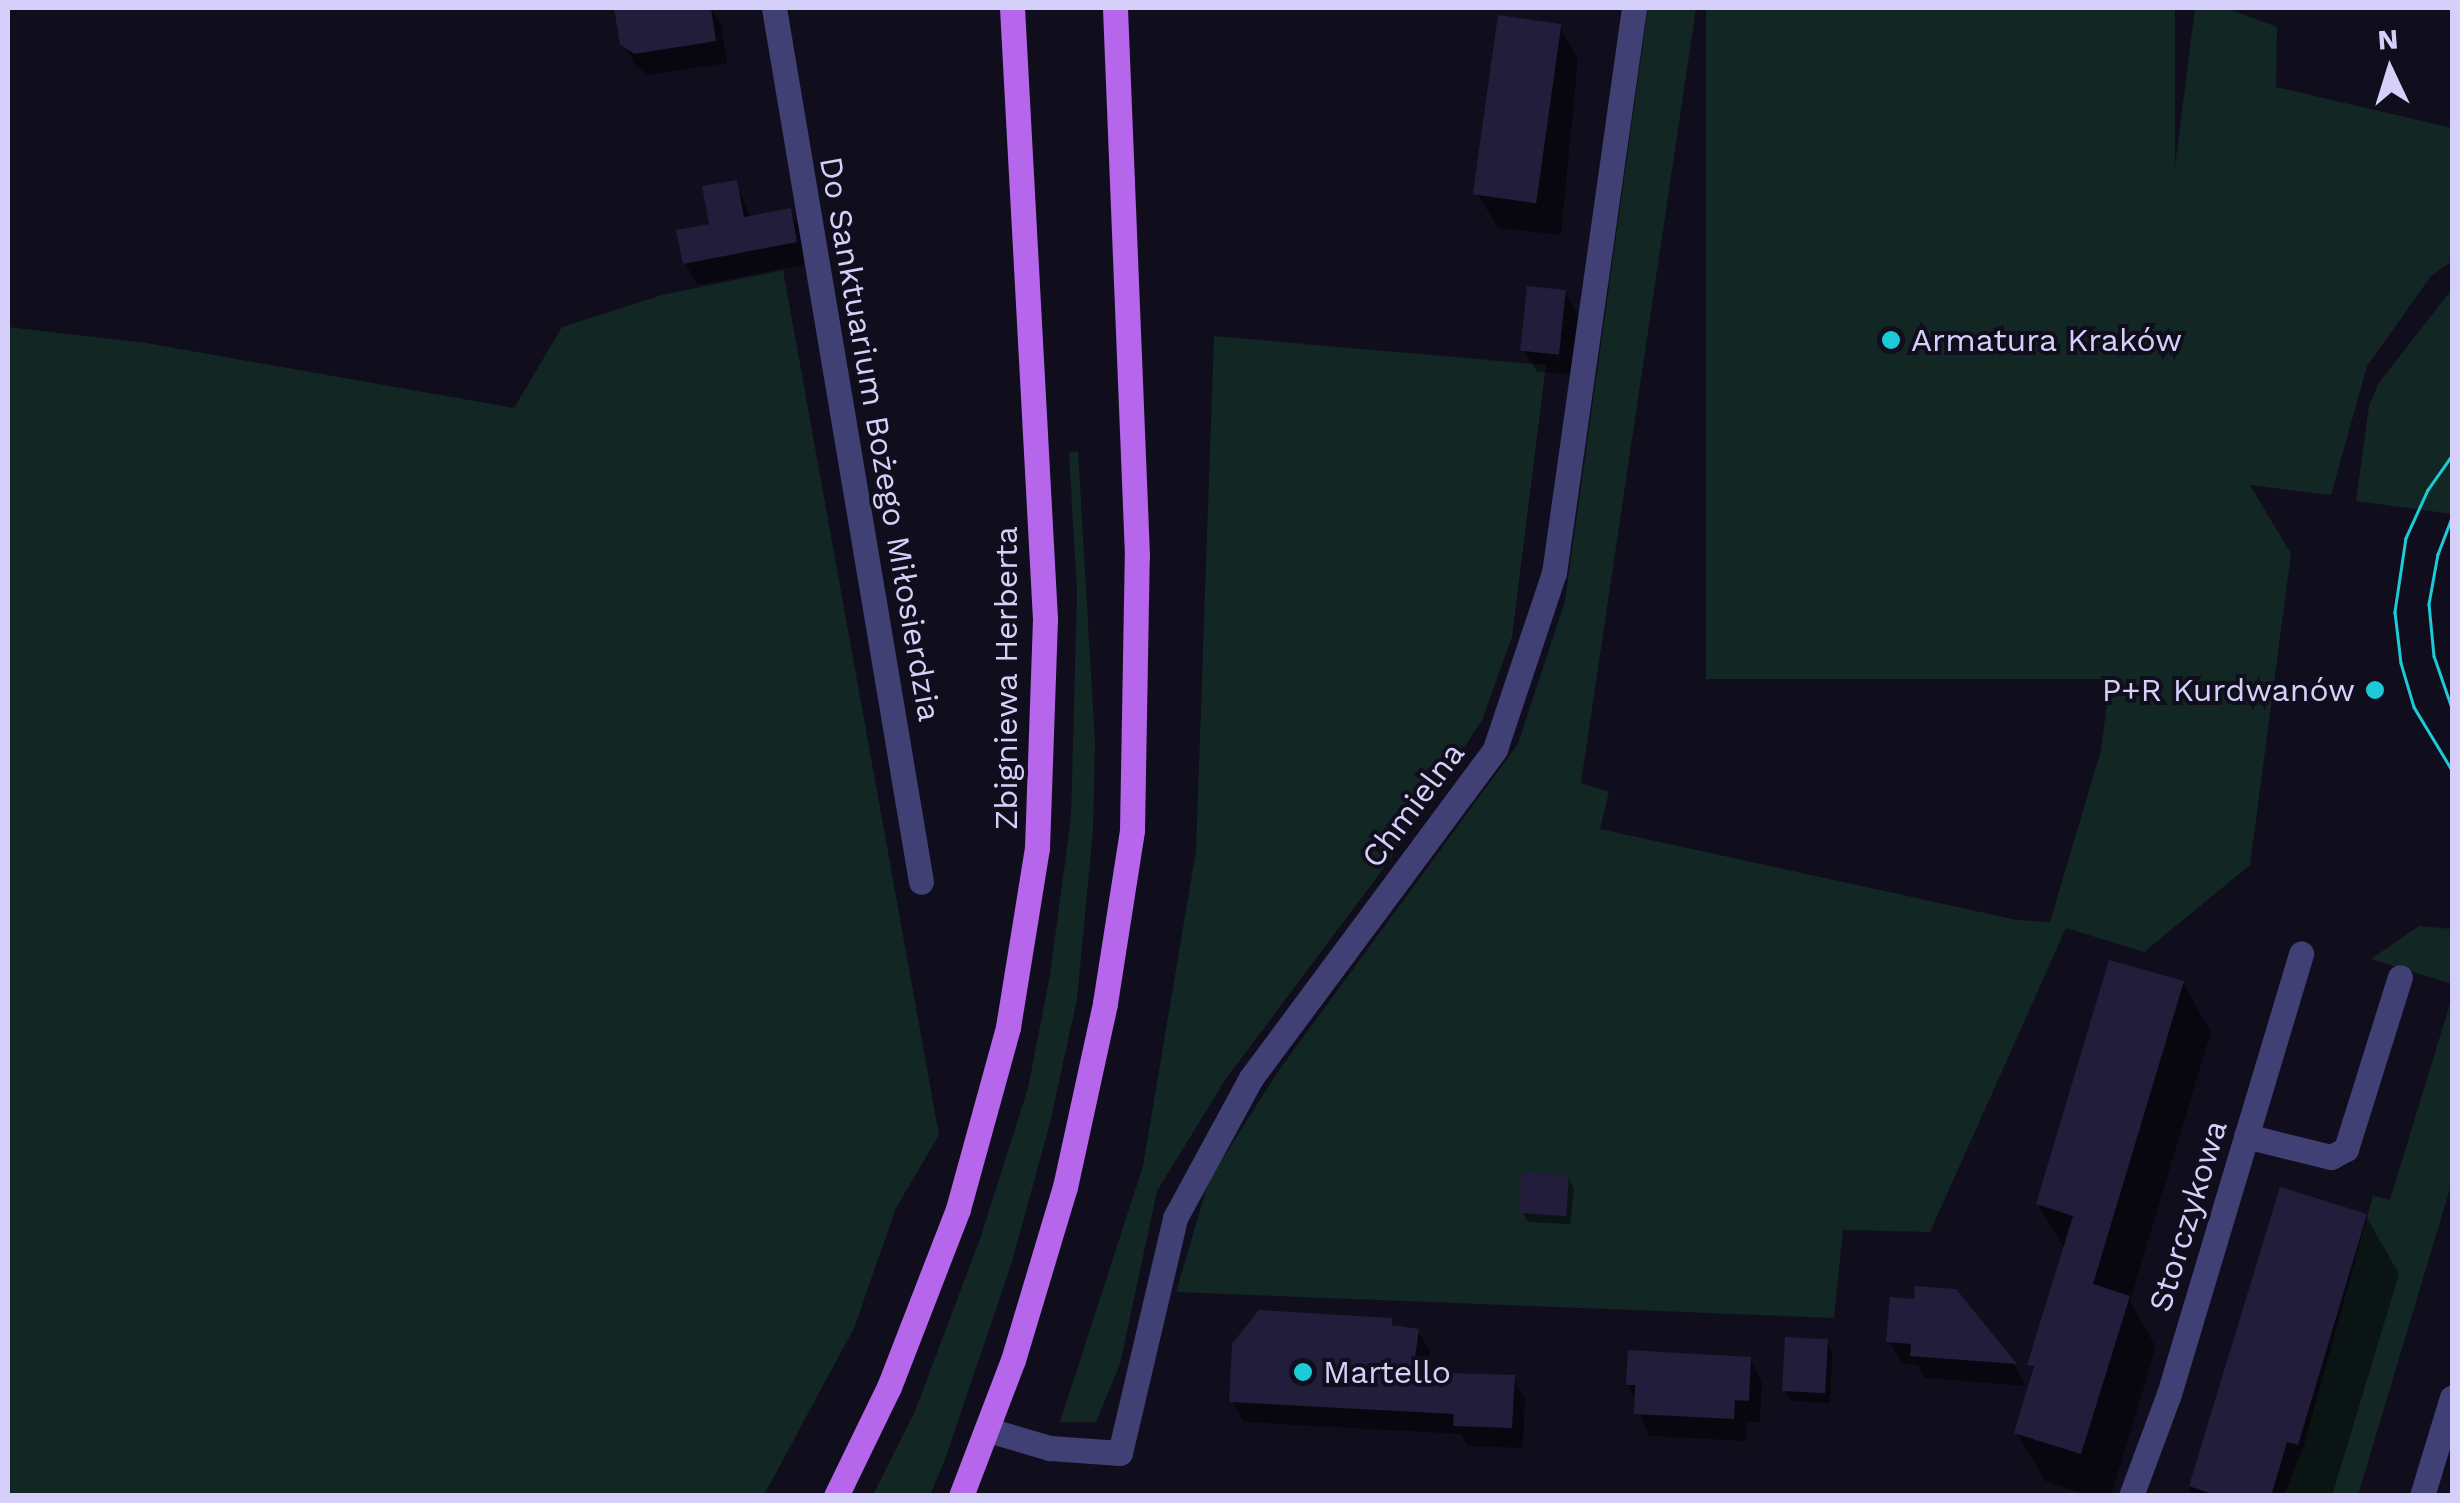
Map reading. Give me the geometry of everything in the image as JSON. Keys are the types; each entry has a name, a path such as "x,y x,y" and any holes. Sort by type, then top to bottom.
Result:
{"main road":[{"name":"Zbigniewa Herberta","path":"836,1496 889,1387 963,1194 1008,1028 1037,848 1044,619 1012,8"},
{"path":"961,1496 1031,1304 1069,1171 1102,1019 1132,830 1137,556 1116,8"}],"street":[{"name":"Do Sanktuarium Bożego Miłosierdzia","path":"774,8 921,882"},
{"name":"Chmielna","path":"988,1430 1050,1448 1120,1453 1175,1218 1251,1078 1495,749 1554,574 1634,8"},
{"name":"Storczykowa","path":"2131,1496 2169,1394 2301,953"},
{"path":"2246,1136 2330,1158 2346,1150 2400,977"},
{"path":"2422,1496 2452,1397"}],"green space":[{"path":"1648,8 1696,8 1581,783 1609,792 1600,829 2017,920 2050,922 2101,750 2195,8 2226,8 2277,27 2276,87 2452,128 2452,261 2431,276 2367,366 2331,495 2250,485 2291,554 2250,865 2144,952 2066,928 1930,1232 1843,1230 1834,1318 1176,1292 1209,1180 1279,1070 1518,744 1565,601"},
{"name":"Armatura Kraków","path":"1706,8 2175,8 2175,679 1706,679"},
{"path":"783,270 939,1135 896,1208 854,1328 764,1495 8,1495 8,327 146,343 514,408 562,327 662,295"},
{"path":"2452,289 2452,514 2356,501 2369,406 2378,384"},
{"path":"1214,336 1546,365 1512,637 1482,720 1392,857 1225,1080 1157,1191 1120,1364 1096,1422 1060,1422 1143,1166 1196,851"},
{"path":"1078,451 1095,743 1093,830 1077,999 1050,1123 1011,1265 944,1462 930,1495 873,1495 916,1409 981,1236 1028,1088 1050,975 1071,817 1077,592 1069,453"},
{"path":"2419,926 2452,929 2452,984 2371,959"},
{"path":"2452,997 2452,1182 2358,1495 2284,1495 2304,1445 2373,1196 2390,1200"}],"building":[{"path":"614,8 711,8 716,41 634,54 620,44"},
{"path":"1498,15 1561,24 1536,203 1473,194"},
{"path":"737,180 744,217 791,208 797,242 683,264 676,230 709,224 702,186"},
{"path":"1527,286 1566,290 1559,355 1520,351"},
{"path":"2109,960 2184,981 2093,1284 2130,1296 2081,1454 2014,1433 2034,1366 2027,1365 2073,1216 2036,1204"},
{"path":"1522,1172 1569,1175 1566,1216 1519,1213"},
{"path":"2280,1187 2367,1214 2298,1445 2287,1442 2271,1496 2218,1496 2189,1486"},
{"path":"1915,1286 1956,1289 2017,1364 1910,1356 1911,1344 1886,1342 1890,1297 1914,1299"},
{"path":"1259,1310 1392,1318 1392,1325 1419,1329 1413,1372 1515,1375 1512,1428 1453,1426 1454,1414 1229,1402 1232,1344"},
{"path":"1785,1337 1828,1339 1825,1393 1782,1391"},
{"path":"1628,1350 1751,1357 1749,1401 1735,1400 1734,1419 1634,1414 1635,1385 1626,1385"}],"tram line":[{"path":"2452,456 2428,490 2406,538 2395,612 2401,663 2414,707 2452,770"},
{"path":"2452,518 2438,554 2429,604 2434,656 2452,708"}],"place":[{"name":"Armatura Kraków","path":"1891,340"},
{"name":"P+R Kurdwanów","path":"2375,690"},
{"name":"Martello","path":"1303,1372"}]}
